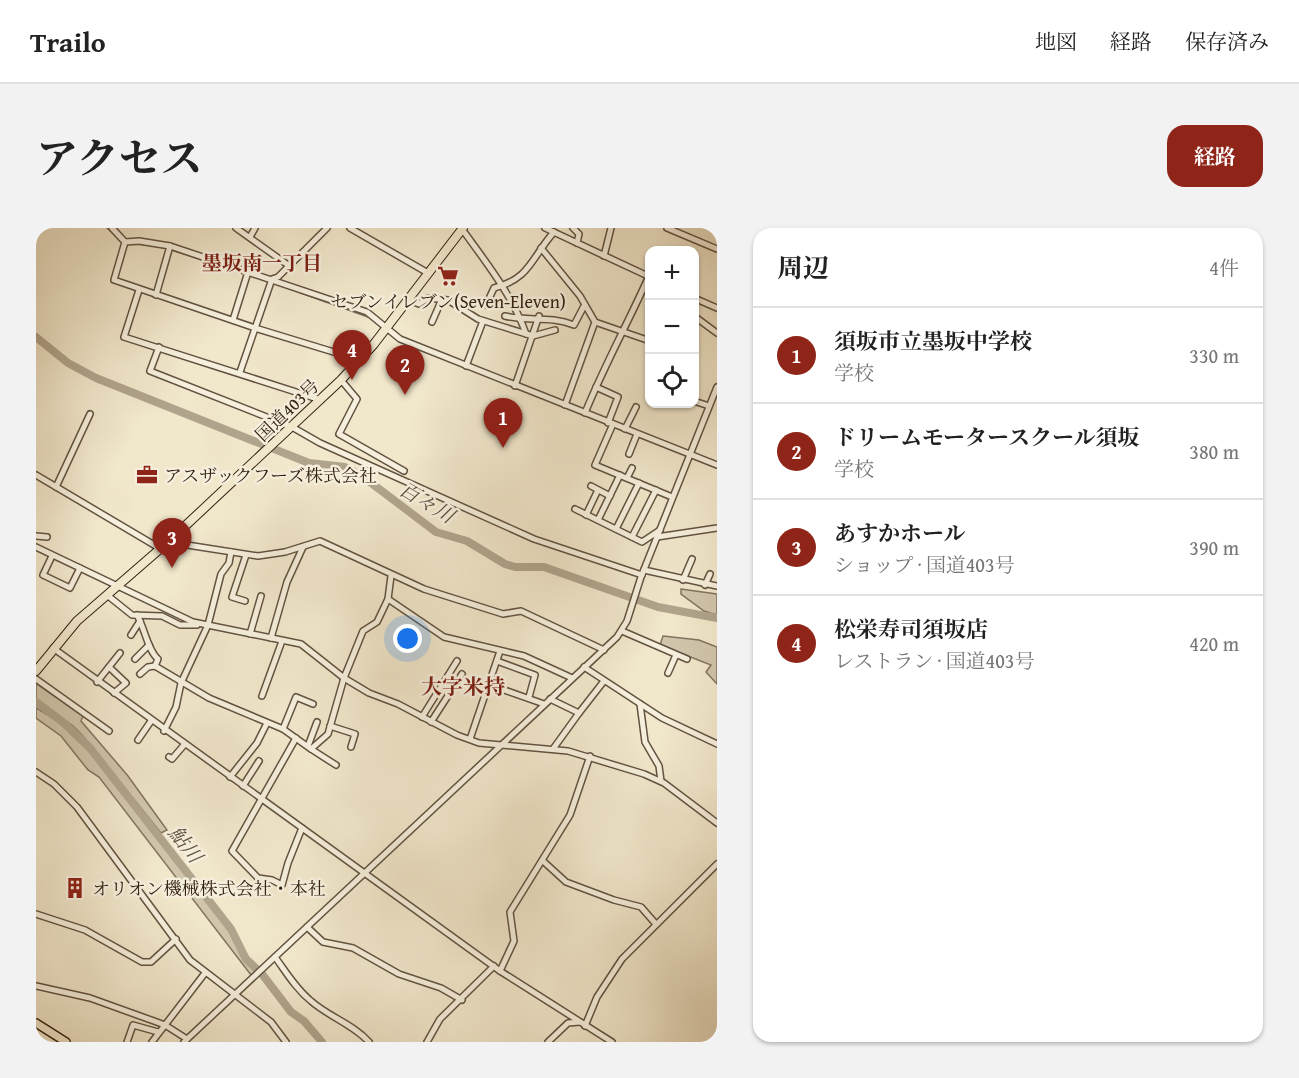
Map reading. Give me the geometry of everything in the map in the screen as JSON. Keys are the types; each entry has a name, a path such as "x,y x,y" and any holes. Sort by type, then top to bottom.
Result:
{"highway":[{"name":"国道403号","path":"36,671 52,648 77,621 161,549 341,380 408,300 462,228"}],"main road":[{"path":"36,1023 66,1042"}],"street":[{"path":"112,228 125,242 155,242 170,246 367,312 387,326 391,333 400,339 717,465"},
{"path":"236,228 288,265"},
{"path":"250,237 255,228"},
{"path":"272,279 278,277 327,228"},
{"path":"350,228 428,273"},
{"path":"462,228 488,264 521,320 526,334"},
{"path":"545,228 645,275"},
{"path":"573,228 579,234 577,243"},
{"path":"604,256 611,228"},
{"path":"669,228 717,249"},
{"path":"486,305 494,288 521,277 554,232"},
{"path":"125,242 114,280 255,328 360,360"},
{"path":"156,295 170,246"},
{"path":"541,248 580,296 595,322 645,340"},
{"path":"233,320 248,272"},
{"path":"240,372 272,279"},
{"path":"585,413 604,365 623,333 645,286"},
{"path":"139,290 124,337 240,372 321,400"},
{"path":"408,300 419,304 428,298 442,299 483,321 533,336 555,330"},
{"path":"432,322 442,299"},
{"path":"699,300 717,308"},
{"path":"505,316 521,320 538,316 558,318 574,325 584,306"},
{"path":"515,386 538,316"},
{"path":"699,320 717,333"},
{"path":"466,366 483,321"},
{"path":"565,405 595,322"},
{"path":"159,347 150,371 291,428 534,539 642,574 717,586"},
{"path":"341,380 357,399 339,434 404,471"},
{"path":"596,387 618,397 595,465 672,497"},
{"path":"36,986 90,998 165,1025 185,1041 622,631 642,574 717,387"},
{"path":"699,403 709,406"},
{"path":"624,429 636,406"},
{"path":"56,487 90,414"},
{"path":"629,454 637,434"},
{"path":"598,520 610,496 632,468"},
{"path":"36,476 161,549"},
{"path":"616,529 639,483"},
{"path":"591,486 610,496"},
{"path":"586,514 598,490"},
{"path":"632,537 656,490"},
{"path":"575,509 642,542 660,530"},
{"path":"657,537 717,528"},
{"path":"36,536 48,537"},
{"path":"168,542 264,556 320,542 424,590 503,614 521,612 604,650"},
{"path":"36,547 180,616 208,625 301,644 344,678 369,693 398,704 470,740 553,749 590,756 661,782 717,823"},
{"path":"271,638 287,582 303,547"},
{"path":"164,731 176,707 181,683 208,625 220,574 229,563 231,552"},
{"path":"245,601 232,597 246,555"},
{"path":"52,556 43,575 70,588 80,568"},
{"path":"683,580 692,559"},
{"path":"705,585 710,574"},
{"path":"310,747 328,734 344,678 363,631 377,622 388,599 391,576"},
{"path":"107,596 139,618 162,616 180,625 208,625"},
{"path":"250,634 261,596"},
{"path":"388,599 444,637 524,656 572,678"},
{"path":"131,635 139,618"},
{"path":"139,618 148,634 149,645 158,659 154,666"},
{"path":"622,631 687,659"},
{"path":"262,696 282,641"},
{"path":"135,659 144,646 149,645"},
{"path":"52,648 164,731 365,872 500,971 612,1042"},
{"path":"470,740 500,651"},
{"path":"98,682 120,653"},
{"path":"668,670 676,655"},
{"path":"422,717 457,661"},
{"path":"497,661 535,675 529,697"},
{"path":"140,674 148,667 154,666 181,683 283,729 336,765"},
{"path":"109,667 126,683 114,693"},
{"path":"584,668 662,718 717,744"},
{"path":"431,722 462,674"},
{"path":"36,679 109,731"},
{"path":"553,749 604,681"},
{"path":"490,685 544,704"},
{"path":"283,729 296,697 313,704"},
{"path":"550,699 579,714"},
{"path":"640,704 645,742 659,766 661,782"},
{"path":"138,740 151,721"},
{"path":"310,747 317,722"},
{"path":"230,777 258,743 267,723"},
{"path":"330,726 356,734 351,747"},
{"path":"296,738 263,801 232,851 258,878 272,880 282,885 302,828"},
{"path":"172,759 184,745"},
{"path":"500,971 513,946 510,912 570,815 590,756"},
{"path":"243,786 259,760"},
{"path":"36,772 54,784 77,807 190,960 271,1022 286,1042"},
{"path":"543,861 566,882 614,900 641,906 655,923"},
{"path":"583,1024 617,965 655,923 717,864"},
{"path":"36,914 85,930 142,962 151,962 176,939"},
{"path":"308,927 324,942 353,948 399,974 441,988 462,999"},
{"path":"274,958 298,989 311,1001 361,1034 369,1042"},
{"path":"427,1042 440,1019 494,966"},
{"path":"152,1042 205,973"},
{"path":"548,1042 568,1023 583,1024"},
{"path":"127,1042 134,1025 158,1032"}],"shaded area":[{"path":"681,589 717,594 717,615 704,611 681,594"},
{"path":"663,636 699,640 717,647 717,684 706,672 711,665 660,645"},
{"path":"36,683 83,716 81,721 128,776 167,830 161,833 72,725 36,703"},
{"path":"36,708 58,721 91,753 231,931 241,956 257,971 251,975 99,777 88,770 61,736 36,718"}],"waterway":[{"path":"107,228 117,237"},
{"path":"126,243 148,245"},
{"path":"162,247 246,274"},
{"path":"298,292 368,317"},
{"name":"百々川","path":"36,337 68,363 96,378 309,463 345,467 362,476 436,532 467,541 505,564 515,567 544,567 658,607 717,618"},
{"name":"鮎川","path":"36,702 64,723 90,748 231,929 246,959 262,974 291,1012 304,1021 322,1042"}],"place":[{"name":"セブンイレブン(Seven-Eleven)","path":"448,276"},
{"name":"松栄寿司須坂店","path":"352,380"},
{"name":"ドリームモータースクール須坂","path":"405,395"},
{"name":"須坂市立墨坂中学校","path":"503,448"},
{"name":"アスザックフーズ株式会社","path":"147,475"},
{"name":"あすかホール","path":"172,568"},
{"name":"オリオン機械株式会社・本社","path":"75,888"}],"district":[{"name":"墨坂南一丁目","path":"262,262"},
{"name":"大字米持","path":"463,686"}]}
